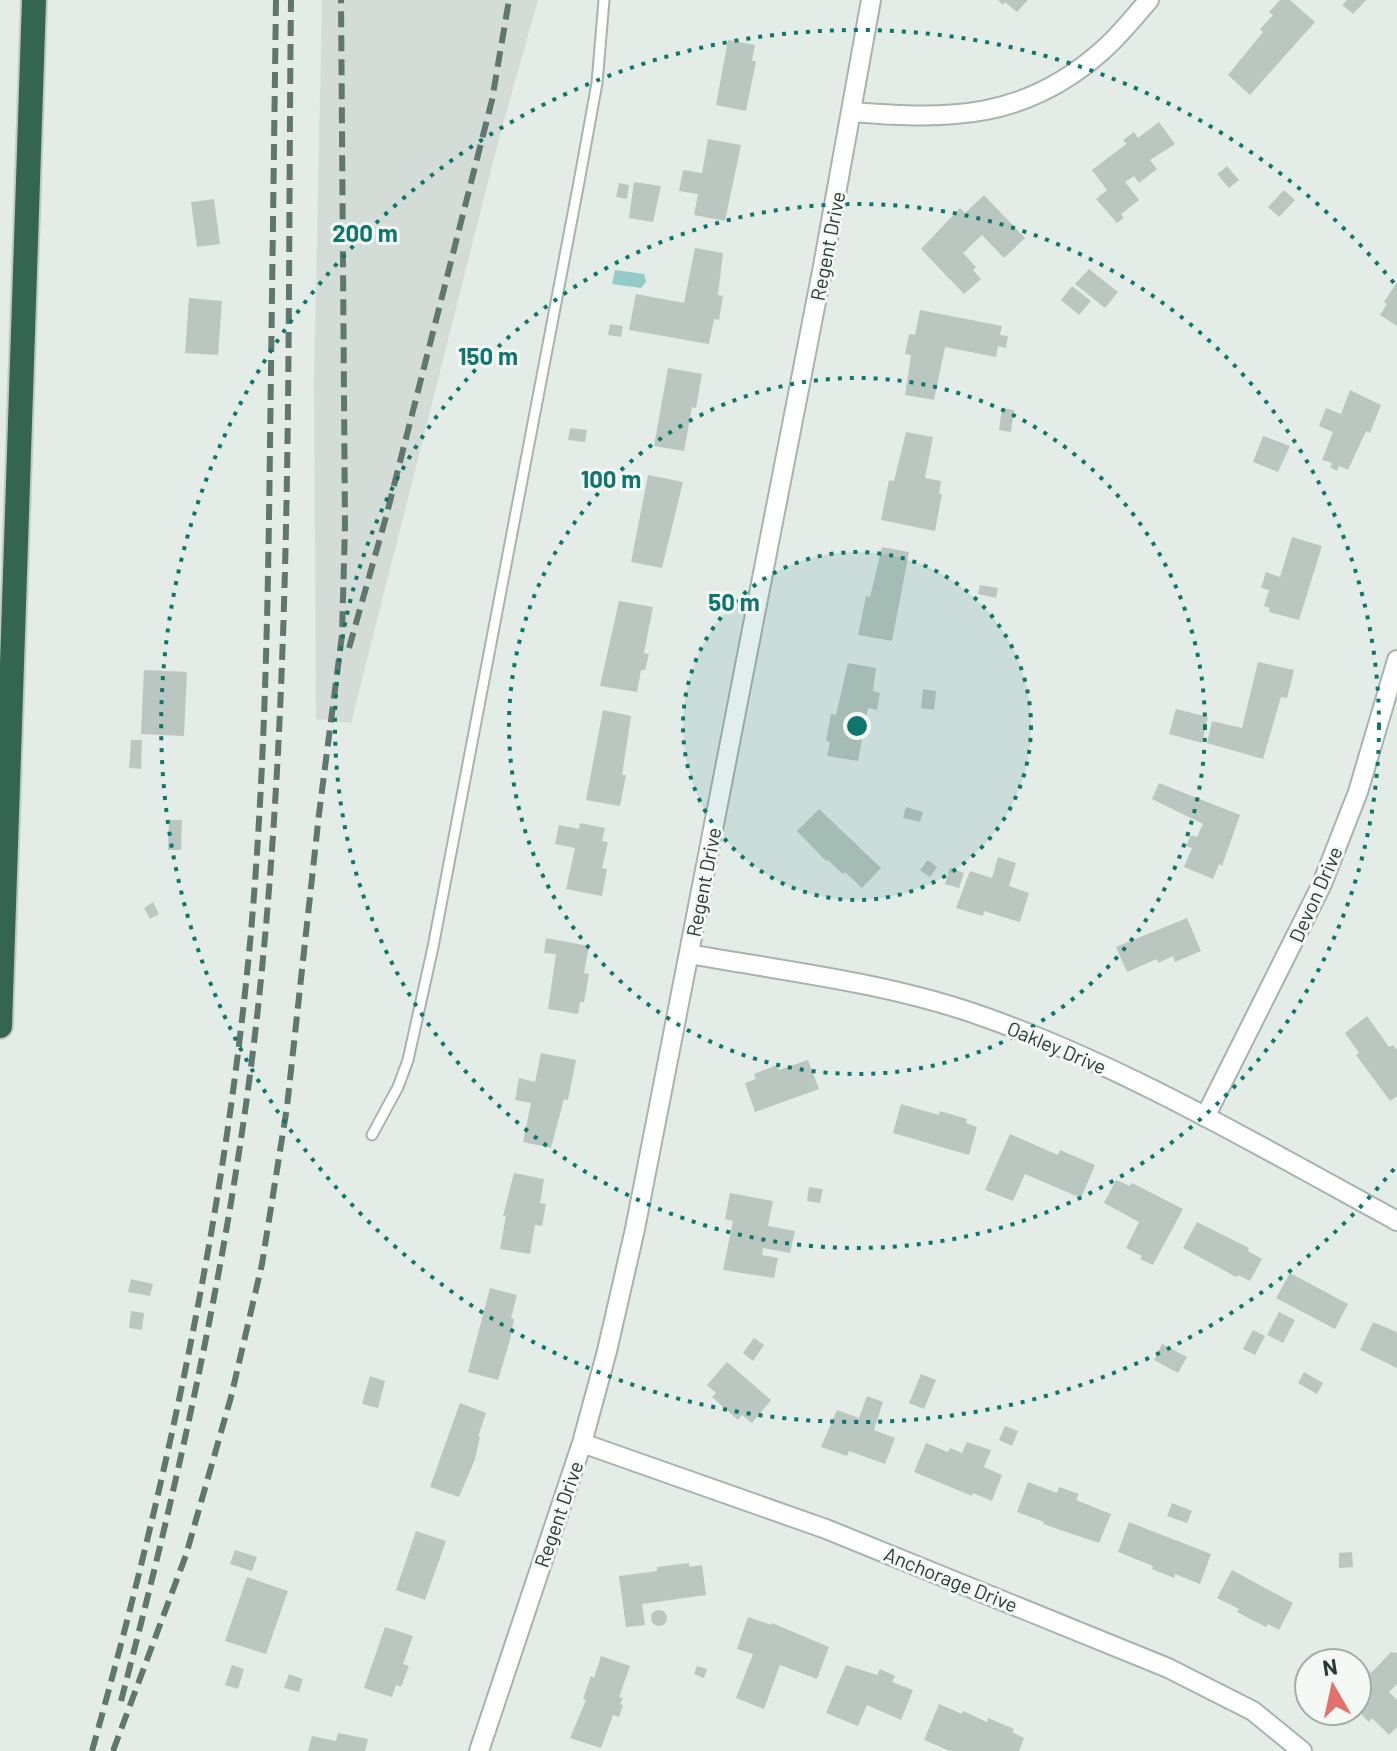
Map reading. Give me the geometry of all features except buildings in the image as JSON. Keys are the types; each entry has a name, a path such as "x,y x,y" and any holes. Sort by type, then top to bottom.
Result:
{"highway":[{"path":"0,1026 34,0"}],"street":[{"name":"Regent Drive","path":"479,1751 582,1443 635,1229 852,112 871,0"},
{"path":"852,112 955,116 989,110 1033,96 1071,75 1103,50 1149,0"},
{"name":"Devon Drive","path":"1205,1117 1322,884 1358,792 1397,660"},
{"name":"Oakley Drive","path":"689,954 882,989 973,1013 1093,1061 1205,1117 1397,1221"},
{"name":"Anchorage Drive","path":"582,1443 826,1529 1168,1668 1253,1711 1302,1751"}],"lane":[{"path":"372,1135 398,1087 408,1060 433,947 597,83 604,0"}],"shaded area":[{"path":"322,0 538,0 501,131 351,723 316,719 314,382"}],"water":[{"path":"615,270 644,274 646,282 641,288 612,284"}],"railway":[{"path":"92,1751 145,1549 190,1345 226,1140 251,932 260,810 267,627 276,0"},
{"path":"121,1701 183,1447 218,1276 257,1017 269,890 283,637 291,0"},
{"path":"113,1751 186,1555 231,1397 262,1264 287,1107 342,635 345,526 341,0"},
{"path":"349,648 386,517 492,100 509,0"}]}
